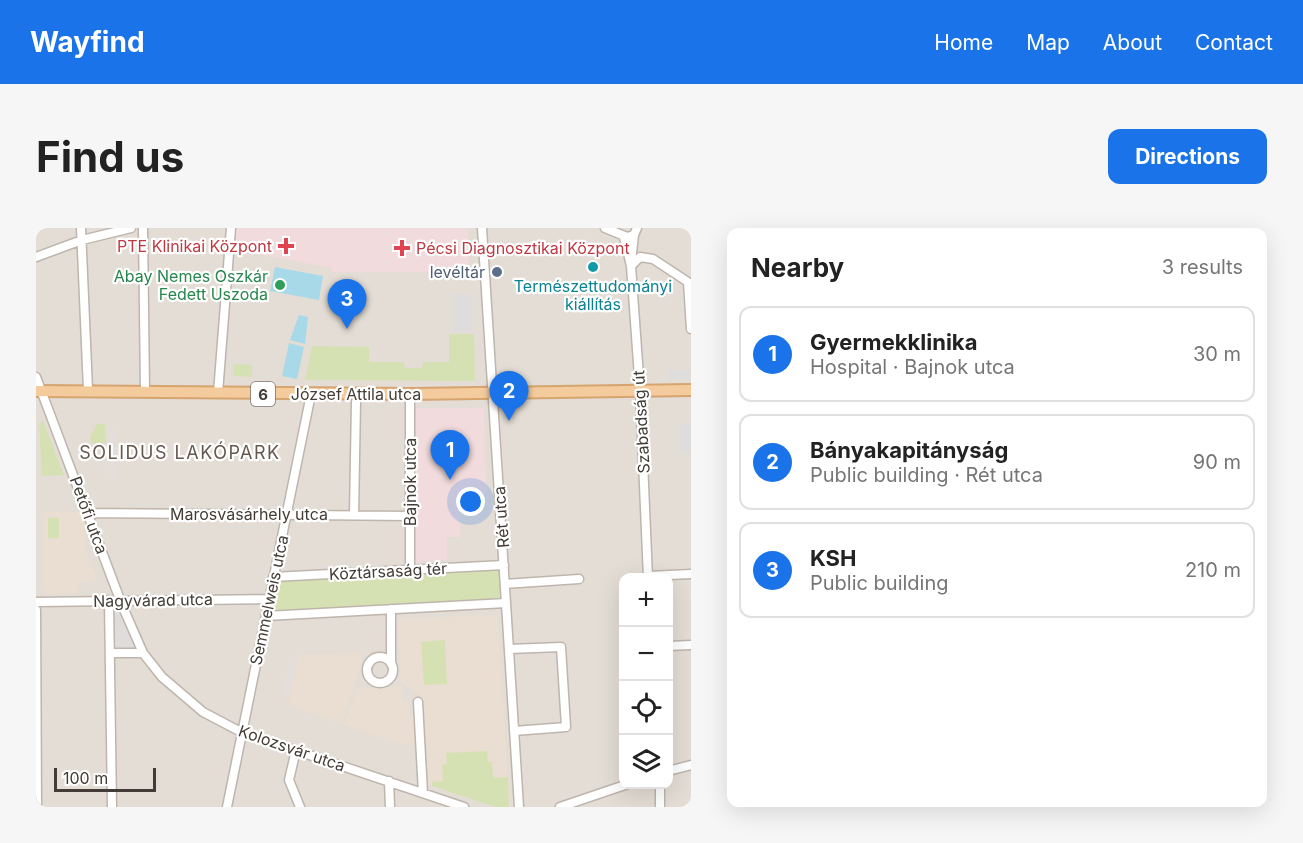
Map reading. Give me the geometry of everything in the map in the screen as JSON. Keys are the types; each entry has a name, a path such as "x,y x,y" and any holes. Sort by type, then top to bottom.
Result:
{"main road":[{"name":"József Attila utca","path":"39,390 311,394 640,391"},
{"name":"6","path":"640,391 691,390"}],"street":[{"path":"81,228 88,390"},
{"path":"36,257 82,240 131,228"},
{"path":"143,228 145,391"},
{"path":"218,393 231,228"},
{"name":"Rét utca","path":"482,228 519,807"},
{"path":"605,228 620,233 636,230"},
{"name":"Szabadság út","path":"636,230 631,266 640,391 648,573"},
{"name":"Szabadság út","path":"620,233 631,266"},
{"path":"631,266 640,257 653,259 688,282 691,329"},
{"name":"Petőfi utca","path":"36,377 120,600 143,653"},
{"name":"Semmelweis utca","path":"227,807 311,394"},
{"name":"Bajnok utca","path":"410,394 410,571"},
{"path":"354,515 356,402"},
{"name":"Marosvásárhely utca","path":"89,513 410,516"},
{"name":"Köztársaság tér","path":"273,577 504,565"},
{"path":"673,575 691,574"},
{"path":"505,584 579,579"},
{"name":"Nagyvárad utca","path":"36,599 269,599"},
{"path":"109,600 112,807"},
{"path":"266,616 506,603"},
{"path":"391,609 391,662"},
{"path":"36,610 37,807"},
{"path":"673,646 691,645"},
{"path":"509,650 561,647 566,728 514,731"},
{"path":"110,653 143,653"},
{"name":"Kolozsvár utca","path":"143,653 174,689 203,712 241,732 464,807"},
{"path":"418,702 423,793"},
{"path":"296,750 289,780 300,807"},
{"path":"673,770 691,765"},
{"path":"389,781 390,807"},
{"path":"560,807 619,787"},
{"path":"660,789 660,807"}],"shaded area":[{"path":"36,228 691,228 691,807 36,807"},
{"name":"Pécsi Diagnosztikai Központ","path":"236,228 468,228 469,272 332,272 332,268 236,250"},
{"path":"453,294 471,294 471,332 453,332"},
{"path":"668,370 691,370 691,379 668,379"},
{"path":"416,408 484,408 486,493 459,495 460,537 447,537 447,560 414,562"},
{"path":"691,423 691,454 679,454 678,424"},
{"path":"108,430 115,430 117,480 111,480"},
{"path":"46,512 80,512 85,524 85,549 97,577 94,582 79,582 77,593 43,595 43,588 47,586 43,585 43,515"},
{"path":"120,600 143,653 110,653 109,601"},
{"path":"497,615 509,807 495,807 429,785 427,750 430,749 430,745 426,744 423,697 401,682 397,619"},
{"path":"361,652 362,661 342,724 288,705 298,655"},
{"path":"291,658 297,659 289,697 283,696"},
{"path":"402,686 402,701 409,701 409,711 414,716 415,743 400,744 344,725 357,689"}],"green space":[{"path":"449,334 474,334 475,381 305,380 312,346 369,347 369,362 404,362 405,368 422,368 423,362 449,362"},
{"path":"234,364 252,365 252,377 233,376"},
{"path":"43,421 64,475 42,476 39,423"},
{"path":"97,424 105,424 106,443 92,443 90,437"},
{"path":"48,518 59,518 59,538 48,538"},
{"path":"500,570 503,599 272,612 278,581"},
{"path":"445,640 447,684 424,685 421,642"},
{"path":"487,751 488,762 492,762 493,778 508,777 509,807 495,807 432,786 432,782 443,781 442,765 447,764 446,753"}],"water":[{"path":"275,267 323,276 319,300 270,291"},
{"path":"299,315 308,317 305,344 290,340"},
{"path":"289,343 304,347 297,379 282,376"}],"place":[{"name":"PTE Klinikai Központ","path":"286,246"},
{"name":"Pécsi Diagnosztikai Központ","path":"402,248"},
{"name":"Természettudományi kiállítás","path":"593,267"},
{"name":"levéltár","path":"497,272"},
{"name":"Abay Nemes Oszkár Fedett Uszoda","path":"280,285"},
{"name":"KSH","path":"347,329"},
{"name":"Bányakapitányság","path":"509,421"},
{"name":"Gyermekklinika","path":"450,480"}],"district":[{"name":"SOLIDUS LAKÓPARK","path":"180,452"}]}
